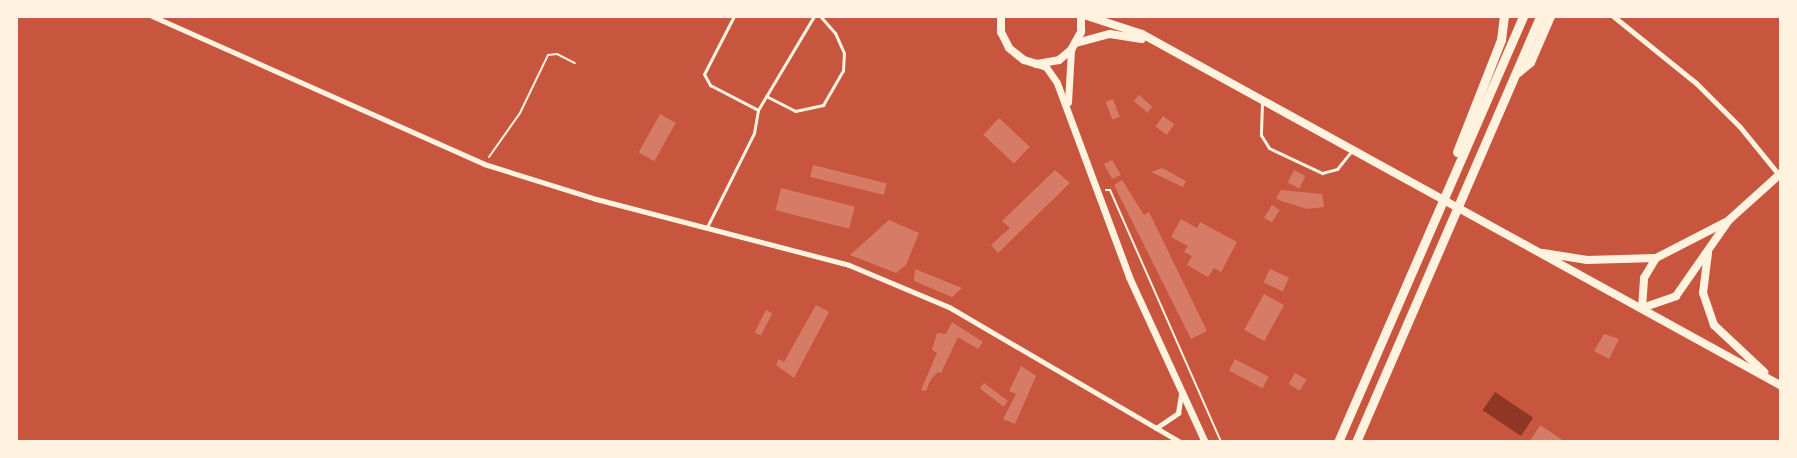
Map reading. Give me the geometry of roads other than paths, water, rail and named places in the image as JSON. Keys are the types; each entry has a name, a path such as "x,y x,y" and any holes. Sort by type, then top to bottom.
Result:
{"highway":[{"path":"1451,182 1455,157 1501,40 1504,16"},
{"path":"1338,441 1523,16"},
{"path":"1356,441 1540,16"},
{"path":"1516,74 1530,62 1550,16"}],"main road":[{"path":"1001,16 1001,32 1009,48 1034,63 1051,62 1074,47 1116,34 1170,51"},
{"path":"1074,47 1081,16"},
{"path":"1087,16 1142,34 1777,383"},
{"path":"1537,252 1587,260 1656,258 1729,220 1780,176"},
{"path":"1642,308 1676,296 1729,220"},
{"path":"1709,249 1703,292 1714,325 1777,383"},
{"path":"1642,308 1644,278 1656,258"}],"street":[{"path":"152,16 484,164 706,228 849,265 949,307 1180,441"},
{"path":"1613,16 1696,83 1740,127 1780,176"},
{"path":"1070,114 1066,83 1074,47"},
{"path":"1034,63 1053,75 1070,114 1129,277 1205,441"},
{"path":"1156,428 1178,413 1181,393"}],"lane":[{"path":"734,16 704,74 710,85 758,110"},
{"path":"706,228 754,133 758,110 814,16"},
{"path":"766,96 795,111 823,105 843,71 844,53 835,33 820,16"},
{"path":"1262,101 1261,135 1269,148 1322,173 1337,169 1353,151"}]}
